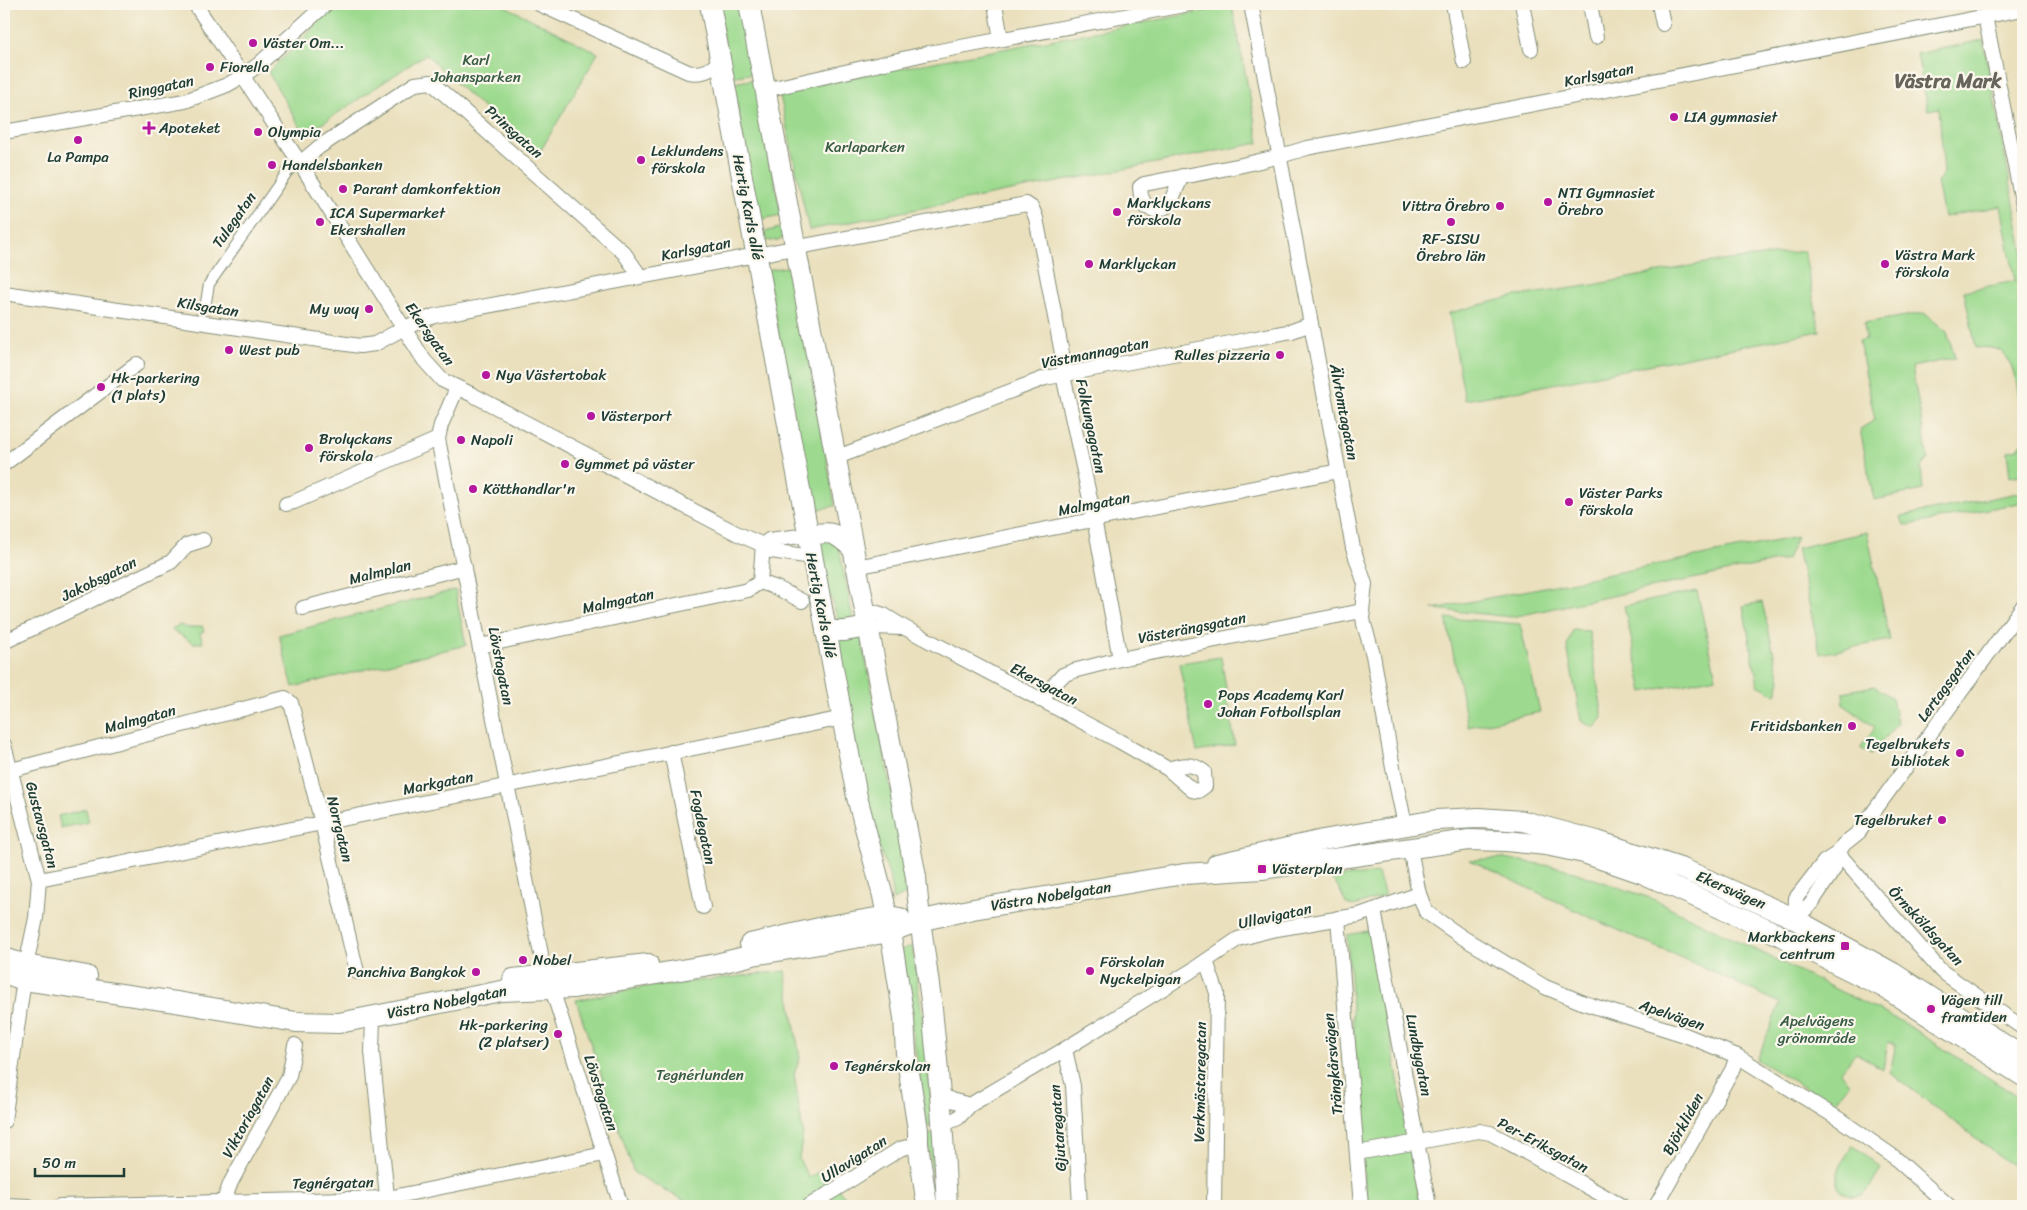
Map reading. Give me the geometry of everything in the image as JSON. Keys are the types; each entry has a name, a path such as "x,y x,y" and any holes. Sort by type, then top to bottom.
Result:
{"main road":[{"name":"Hertig Karls allé","path":"710,4 857,796 889,924 904,1018 906,1053 927,1206"},
{"path":"749,4 916,877 919,921 932,1008 947,1206"},
{"path":"808,535 824,532 838,535 854,558"},
{"path":"826,631 845,631 866,618"},
{"name":"Ekersvägen","path":"1405,825 1436,820 1479,818 1523,821 1597,841 1683,869 1795,919 1893,973 1921,1001 2017,1063"},
{"path":"1405,825 1410,849"},
{"name":"Västra Nobelgatan","path":"1184,874 1232,859 1405,825"},
{"name":"Ekersvägen","path":"1410,849 1469,840 1506,840 1546,844 1584,853 1642,873 1785,937 1885,988 1921,1001"},
{"name":"Västra Nobelgatan","path":"4,973 25,973 273,1009 338,1010 372,1007 524,976 642,965 718,952 828,926 919,921 973,909 1184,874 1236,872 1410,849"},
{"path":"1785,937 1795,919"},
{"name":"Västra Nobelgatan","path":"4,958 25,973 176,1002 296,1022 339,1023 494,992 574,988 716,964 889,924"}],"street":[{"name":"Ekersgatan","path":"195,4 300,163 424,360 442,380 736,533 763,544 771,551 812,557"},
{"name":"Ringgatan","path":"4,132 185,101 228,85 258,65 326,4"},
{"path":"539,4 688,72 696,74 708,71 720,60"},
{"path":"995,4 1001,39"},
{"path":"765,90 928,53 1189,4"},
{"name":"Älvtomtagatan","path":"1251,4 1353,548 1365,584 1362,612 1373,655 1405,825"},
{"path":"1453,4 1464,62"},
{"path":"1522,4 1530,49"},
{"path":"1590,4 1596,37"},
{"path":"1659,4 1663,24"},
{"name":"Karlsgatan","path":"1182,176 1280,157 1317,147 2023,9"},
{"path":"1985,16 2023,206"},
{"name":"Prinsgatan","path":"300,163 319,147 415,84 431,82 624,253 640,276"},
{"name":"Tulegatan","path":"206,302 209,284 288,171 300,163"},
{"name":"Karlsgatan","path":"404,328 434,316 1026,204"},
{"name":"Folkungagatan","path":"1026,204 1032,208 1036,218 1064,364 1063,375 1094,520 1120,659"},
{"name":"Kilsgatan","path":"4,293 360,346 375,344 404,328"},
{"name":"Västmannagatan","path":"835,458 1045,378 1273,335 1311,324"},
{"path":"4,464 137,364"},
{"name":"Lövstagatan","path":"457,388 441,425 438,439 541,954"},
{"path":"286,504 438,439"},
{"name":"Malmgatan","path":"854,558 1094,520 1339,470"},
{"path":"802,601 777,588 760,582 763,544 769,540 808,535"},
{"name":"Jakobsgatan","path":"4,642 171,562 187,545 204,540"},
{"name":"Malmplan","path":"302,608 465,567"},
{"name":"Malmgatan","path":"480,646 736,593 748,590 760,582"},
{"name":"Lertagsgatan","path":"1795,919 1810,904 1834,869 1838,853 1844,844 1859,832 2023,606"},
{"name":"Västerängsgatan","path":"1040,700 1063,675 1120,659 1362,612"},
{"name":"Ekersgatan","path":"866,618 905,628 1168,769"},
{"name":"Malmgatan","path":"7,771 285,698"},
{"name":"Norrgatan","path":"285,698 291,703 322,822 357,972"},
{"name":"Markgatan","path":"39,880 843,718"},
{"name":"Gustavsgatan","path":"4,745 7,771 39,880 36,918 25,973 4,1121"},
{"name":"Fogdegatan","path":"671,752 703,907"},
{"name":"Apelvägen","path":"1410,849 1419,894 1426,912 1545,987 1584,1003 1685,1035 1737,1056 1839,1119 1894,1157 1949,1206"},
{"name":"Örnsköldsgatan","path":"1838,853 1942,971 2023,1028"},
{"name":"Ullavigatan","path":"942,1125 958,1118 970,1105 1065,1049 1238,939 1253,934 1374,910 1419,894"},
{"name":"Lundbygatan","path":"1374,910 1429,1206"},
{"name":"Trängkårsvägen","path":"1338,918 1361,1206"},
{"name":"Verkmästaregatan","path":"1206,961 1217,993 1214,1206"},
{"name":"Lövstagatan","path":"552,989 621,1206"},
{"path":"373,1016 372,1052 388,1202"},
{"name":"Viktoriagatan","path":"225,1202 231,1182 289,1076 295,1045"},
{"name":"Gjutaregatan","path":"1065,1049 1073,1086 1080,1206"},
{"name":"Björkliden","path":"1656,1206 1732,1070 1737,1056"},
{"path":"940,1094 951,1100 970,1105"},
{"name":"Per-Eriksgatan","path":"1356,1153 1467,1132 1479,1131 1490,1133 1622,1206"},
{"name":"Ullavigatan","path":"809,1206 900,1149 918,1144"},
{"name":"Tegnérgatan","path":"60,1206 225,1202 388,1202 604,1154"},
{"path":"4,1205 28,1206"}],"green space":[{"name":"Karl Johansparken","path":"335,4 501,4 598,53 538,155 464,91 426,54 305,135 268,72 302,40"},
{"path":"717,4 742,4 755,73 731,77"},
{"name":"Karlaparken","path":"1232,6 1259,143 809,230 779,91"},
{"path":"1983,40 2023,251 2023,422 2017,384 2007,357 1997,349 1976,348 1964,291 2015,281 2001,206 1944,217 1937,182 1944,173 1939,108 1928,110 1917,54"},
{"path":"756,79 781,215 758,220 733,83"},
{"path":"784,227 783,238 778,240 767,240 760,233"},
{"path":"1804,251 1820,331 1465,400 1449,313 1511,297 1593,285 1705,263"},
{"path":"792,266 835,506 810,511 767,270"},
{"path":"1924,313 1947,332 1955,358 1912,367 1928,459 1921,467 1923,490 1874,500 1860,429 1875,420 1859,341 1866,339 1864,323"},
{"path":"2023,442 2023,474 2010,477 2007,451 2018,449"},
{"path":"2023,492 2023,502 1904,526 1901,516"},
{"path":"1867,532 1890,640 1820,654 1797,548"},
{"path":"1797,537 1787,559 1512,617 1433,609"},
{"path":"827,539 839,547 853,620 842,623 838,620 831,597 826,589 817,551 820,540"},
{"path":"455,590 466,645 293,687 279,635"},
{"path":"1697,591 1716,677 1643,692 1624,606"},
{"path":"1762,602 1780,680 1776,695 1758,685 1743,606"},
{"path":"1446,618 1520,624 1540,712 1468,727"},
{"path":"180,625 188,628 202,626 204,631 200,633 203,643 193,643 171,629"},
{"path":"1573,630 1589,631 1603,718 1594,728 1581,721 1567,646"},
{"path":"861,635 911,892 893,900 889,875 870,821 833,637"},
{"name":"Pops Academy Karl Johan Fotbollsplan","path":"1221,657 1235,745 1197,752 1179,663"},
{"path":"1874,686 1892,698 1897,723 1871,755 1860,748 1875,727 1844,705 1843,692"},
{"path":"86,809 89,822 61,828 58,816"},
{"name":"Apelvägens grönområde","path":"1504,858 1562,868 1653,899 1904,1023 2023,1100 2023,1174 1890,1073 1896,1044 1888,1042 1883,1069 1856,1053 1840,1072 1849,1084 1833,1104 1757,1060 1780,1003 1593,919 1470,860"},
{"path":"1378,873 1385,896 1354,906 1346,904 1339,888 1331,878"},
{"path":"1372,930 1420,1206 1369,1206 1364,1182 1347,935"},
{"path":"912,946 925,1034 933,1125 927,1126 900,950"},
{"name":"Tegnérlunden","path":"785,971 800,1058 794,1074 803,1133 799,1159 809,1178 821,1170 854,1206 694,1206 634,1173 576,1000 645,987"},
{"path":"926,1134 937,1134 938,1190 935,1193"},
{"path":"1853,1145 1881,1168 1866,1192 1856,1196 1848,1195 1841,1191 1837,1179 1838,1172"}],"place":[{"name":"Väster Om...","path":"253,43"},
{"name":"Fiorella","path":"210,67"},
{"name":"LIA gymnasiet","path":"1674,117"},
{"name":"Apoteket","path":"149,128"},
{"name":"Olympia","path":"258,132"},
{"name":"La Pampa","path":"78,140"},
{"name":"Leklundens förskola","path":"641,160"},
{"name":"Handelsbanken","path":"272,165"},
{"name":"Parant damkonfektion","path":"343,189"},
{"name":"NTI Gymnasiet Örebro","path":"1548,202"},
{"name":"Vittra Örebro","path":"1500,206"},
{"name":"Marklyckans förskola","path":"1117,212"},
{"name":"ICA Supermarket Ekershallen","path":"320,222"},
{"name":"RF-SISU Örebro län","path":"1451,222"},
{"name":"Marklyckan","path":"1089,264"},
{"name":"Västra Mark förskola","path":"1885,264"},
{"name":"My way","path":"369,309"},
{"name":"West pub","path":"229,350"},
{"name":"Rulles pizzeria","path":"1280,355"},
{"name":"Nya Västertobak","path":"486,375"},
{"name":"Hk-parkering (1 plats)","path":"101,387"},
{"name":"Västerport","path":"591,416"},
{"name":"Napoli","path":"461,440"},
{"name":"Brolyckans förskola","path":"309,448"},
{"name":"Gymmet på väster","path":"565,464"},
{"name":"Kötthandlar'n","path":"473,489"},
{"name":"Väster Parks förskola","path":"1569,502"},
{"name":"Pops Academy Karl Johan Fotbollsplan","path":"1208,704"},
{"name":"Fritidsbanken","path":"1852,726"},
{"name":"Tegelbrukets bibliotek","path":"1960,753"},
{"name":"Tegelbruket","path":"1942,820"},
{"name":"Västerplan","path":"1262,869"},
{"name":"Markbackens centrum","path":"1845,946"},
{"name":"Nobel","path":"523,960"},
{"name":"Förskolan Nyckelpigan","path":"1090,971"},
{"name":"Panchiva Bangkok","path":"476,972"},
{"name":"Vägen till framtiden","path":"1931,1009"},
{"name":"Hk-parkering (2 platser)","path":"558,1034"},
{"name":"Tegnérskolan","path":"834,1066"}],"district":[{"name":"Västra Mark","path":"1948,81"}]}
